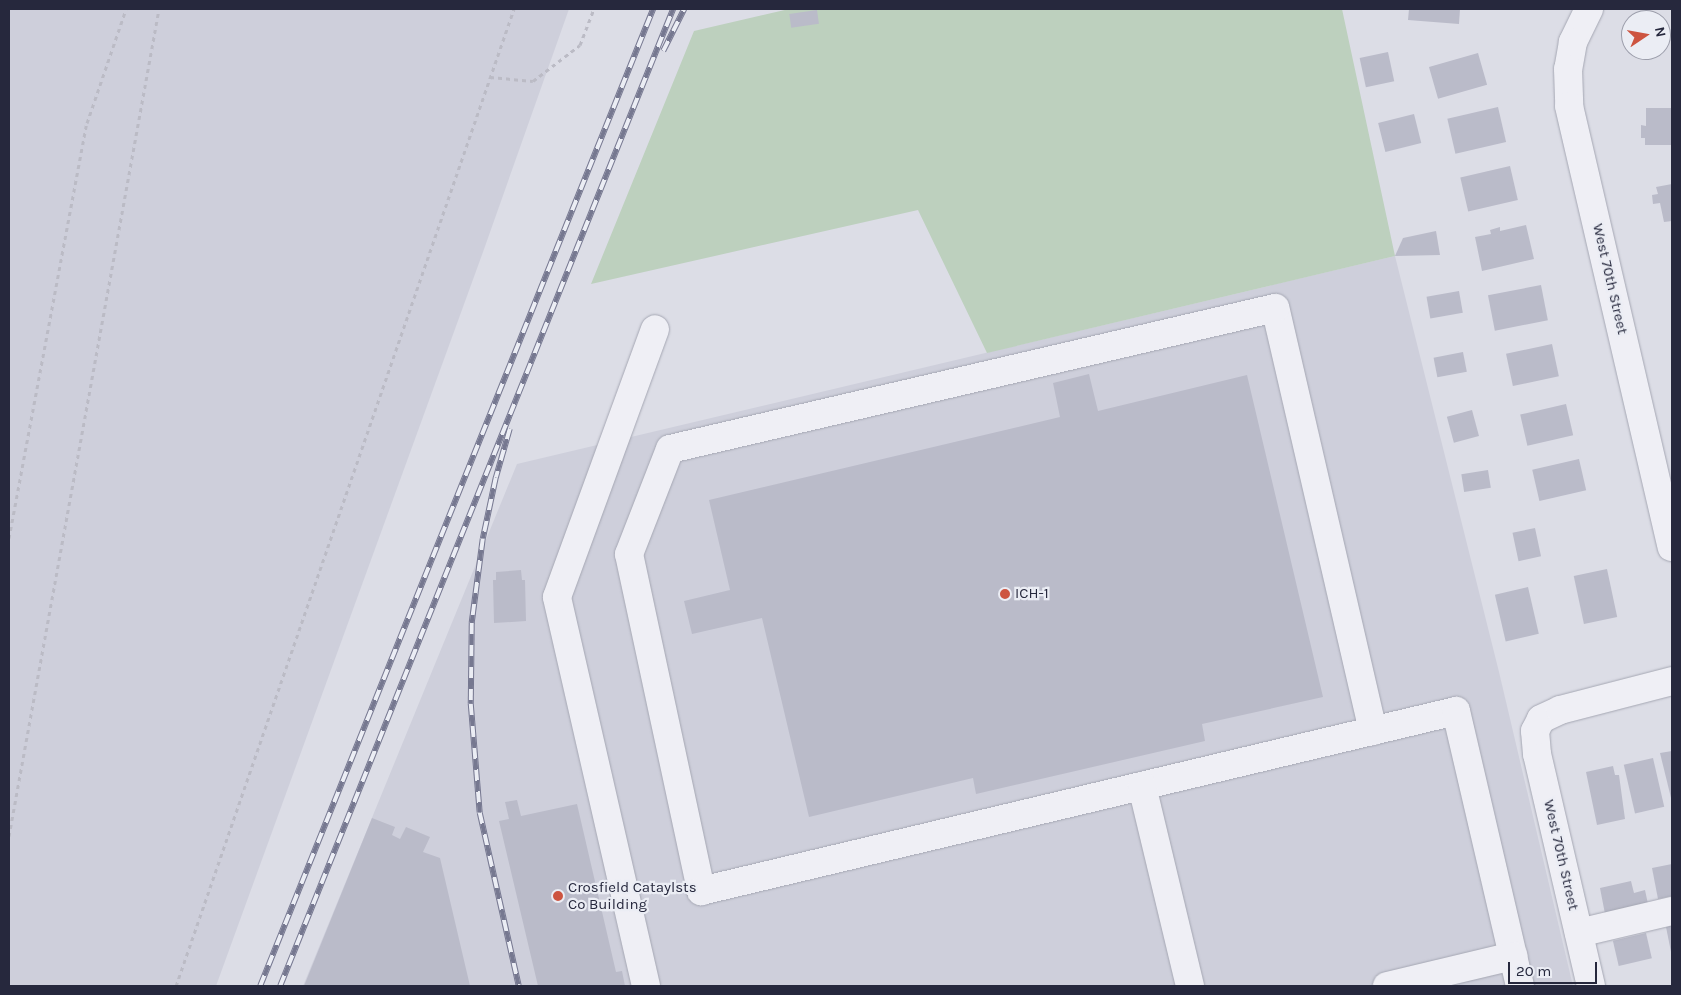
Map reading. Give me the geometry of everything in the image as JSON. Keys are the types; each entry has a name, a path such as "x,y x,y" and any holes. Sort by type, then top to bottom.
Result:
{"street":[{"name":"West 70th Street","path":"1588,11 1573,42 1568,70 1569,106 1672,547"},
{"path":"1373,731 1275,308 670,449 629,554 701,891 1373,731 1456,711 1520,986"},
{"path":"646,986 557,597 655,329"},
{"name":"West 70th Street","path":"1591,986 1534,740 1538,724 1542,718 1560,710 1672,682"},
{"path":"1142,786 1190,986"},
{"path":"1578,933 1672,911"},
{"path":"1387,986 1513,956"}],"path":[{"path":"9,538 87,123 126,9"},
{"path":"9,836 159,9"},
{"path":"176,986 514,9"},
{"path":"490,76 533,81 580,45 594,9"}],"shaded area":[{"path":"9,9 569,9 483,252 216,986 9,986"},
{"path":"1395,256 1499,672 1573,986 303,986 517,464"}],"green space":[{"path":"789,9 1342,9 1395,256 987,353 918,210 591,284 694,31"}],"building":[{"path":"1409,9 1460,9 1459,24 1408,20"},
{"path":"817,10 819,24 791,28 789,14"},
{"path":"1388,52 1394,81 1366,87 1360,58"},
{"path":"1478,53 1487,85 1438,99 1429,67"},
{"path":"1498,107 1506,142 1455,154 1447,119"},
{"path":"1646,108 1672,108 1672,145 1645,145 1645,138 1641,138 1641,125 1646,126"},
{"path":"1414,114 1421,143 1385,152 1378,123"},
{"path":"1510,166 1518,200 1468,212 1460,177"},
{"path":"1672,184 1672,221 1664,222 1660,203 1653,204 1652,195 1658,194 1656,187"},
{"path":"1526,225 1534,259 1482,271 1475,237 1491,234 1490,230 1500,227 1500,231"},
{"path":"1436,231 1440,255 1395,256 1403,238"},
{"path":"1541,285 1548,320 1495,331 1488,295"},
{"path":"1459,291 1463,313 1430,318 1427,297"},
{"path":"1552,344 1559,376 1513,386 1506,354"},
{"path":"1463,352 1467,372 1437,377 1434,358"},
{"name":"ICH-1","path":"1089,374 1098,411 1247,375 1323,697 1202,724 1205,741 976,794 973,778 809,817 762,618 692,634 684,601 730,590 709,500 1060,417 1053,383"},
{"path":"1566,404 1573,435 1527,446 1520,415"},
{"path":"1472,410 1479,436 1454,443 1447,417"},
{"path":"1579,459 1586,490 1539,501 1532,470"},
{"path":"1488,470 1491,488 1464,492 1461,474"},
{"path":"1535,528 1541,556 1519,561 1513,533"},
{"path":"1607,569 1617,617 1584,624 1574,576"},
{"path":"521,570 522,580 525,580 526,621 494,623 493,580 496,580 496,572"},
{"path":"1528,587 1539,634 1506,641 1495,595"},
{"path":"1672,751 1672,802 1660,753"},
{"path":"1653,758 1664,807 1635,813 1624,765"},
{"path":"1613,766 1615,775 1619,775 1625,819 1597,825 1586,772"},
{"name":"Crosfield Cataylsts Co Building","path":"517,800 521,816 577,804 616,972 622,971 625,986 538,986 499,821 509,819 505,802"},
{"path":"372,818 395,827 392,835 400,839 406,827 430,837 423,852 440,858 470,986 304,986"},
{"path":"1672,864 1672,896 1658,899 1652,868"},
{"path":"1631,881 1634,893 1645,890 1648,904 1605,914 1600,888"},
{"path":"1672,925 1672,952 1671,952 1666,927"},
{"path":"1646,933 1652,958 1619,966 1613,941"}],"railway":[{"path":"260,986 653,9"},
{"path":"280,986 673,9"},
{"path":"663,51 684,9"},
{"path":"510,429 496,478 483,539 472,623 471,704 480,813 519,986"}],"place":[{"name":"ICH-1","path":"1005,594"},
{"name":"Crosfield Cataylsts Co Building","path":"558,896"}]}
